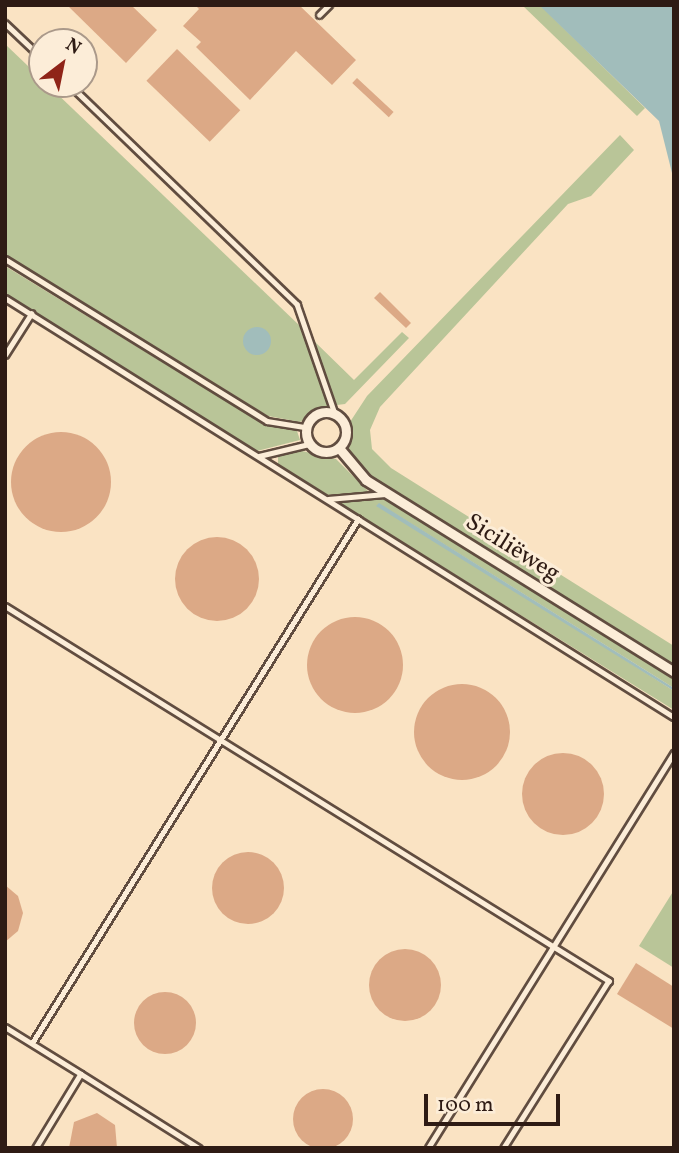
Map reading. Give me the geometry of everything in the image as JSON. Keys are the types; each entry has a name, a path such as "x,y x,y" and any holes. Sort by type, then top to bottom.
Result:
{"street":[{"path":"317,414 335,414 346,430 339,447 324,453 309,444 306,427 317,414"},
{"name":"Siciliëweg","path":"339,447 366,481 674,672"}],"lane":[{"path":"319,15 329,5"},
{"path":"5,23 28,45"},
{"path":"84,98 297,303 335,414"},
{"path":"5,259 267,421 306,427"},
{"path":"5,298 674,717"},
{"path":"5,355 31,314"},
{"path":"258,456 309,444"},
{"path":"327,499 386,493"},
{"path":"32,1043 358,519"},
{"path":"5,606 609,981 504,1148"},
{"path":"428,1148 674,752"},
{"path":"5,1027 199,1148"},
{"path":"36,1148 82,1074"}],"green space":[{"path":"522,5 540,5 645,108 637,116"},
{"path":"5,44 28,66 28,98 61,98 300,326 329,407 300,422 268,416 5,254"},
{"path":"620,135 634,150 591,196 568,204 380,407 370,430 372,449 391,468 674,646 674,665 373,478 349,450 350,422 367,396"},
{"path":"5,266 265,425 297,431 300,440 257,451 5,294"},
{"path":"402,332 409,338 345,404 337,405 313,340 354,380"},
{"path":"298,450 336,459 369,492 328,495 278,464 278,457"},
{"path":"383,497 674,679 674,688 378,503 674,691 674,710 338,502"},
{"path":"674,890 674,968 639,946"}],"water":[{"path":"539,5 674,5 674,181 659,121"},
{"path":"257,327 267,331 271,341 267,351 257,355 247,351 243,341 247,331"},
{"path":"379,503 674,688 674,691 376,506"}],"building":[{"path":"67,5 131,5 157,30 126,63 98,35 98,28 90,28"},
{"path":"195,5 299,5 356,60 332,85 296,51 250,100 196,47 201,42 183,26 199,9"},
{"path":"177,49 240,110 210,142 146,81"},
{"path":"357,78 394,112 389,117 352,83"},
{"path":"380,292 411,323 406,328 374,298"},
{"path":"61,432 80,436 96,447 107,463 111,482 107,501 96,517 80,528 61,532 42,528 26,517 15,501 11,482 15,463 26,447 42,436"},
{"path":"217,537 240,544 252,556 259,579 252,602 240,614 217,621 194,614 182,602 175,579 182,556 194,544"},
{"path":"355,617 373,621 389,631 399,647 403,665 399,683 389,699 373,709 355,713 337,709 321,699 311,683 307,665 311,647 321,631 337,621"},
{"path":"462,684 480,688 496,698 506,714 510,732 506,750 496,766 480,776 462,780 444,776 428,766 418,750 414,732 418,714 428,698 444,688"},
{"path":"555,753 571,753 586,760 597,771 604,786 601,810 592,823 571,835 555,835 540,828 529,817 522,802 522,786 529,771 540,760"},
{"path":"248,852 268,858 278,868 284,888 278,908 268,918 248,924 228,918 218,908 212,888 218,868 228,858"},
{"path":"5,885 18,896 23,913 18,931 5,942"},
{"path":"405,949 425,955 435,965 441,985 435,1005 425,1015 405,1021 385,1015 375,1005 369,985 375,965 385,955"},
{"path":"636,963 674,987 674,1029 617,994"},
{"path":"165,992 187,1001 196,1023 187,1045 165,1054 143,1045 134,1023 143,1001"},
{"path":"317,1089 329,1089 345,1097 351,1107 351,1131 345,1141 329,1149 317,1149 301,1141 293,1125 293,1113 301,1097"},
{"path":"97,1113 115,1125 117,1148 69,1148 74,1122"}]}
